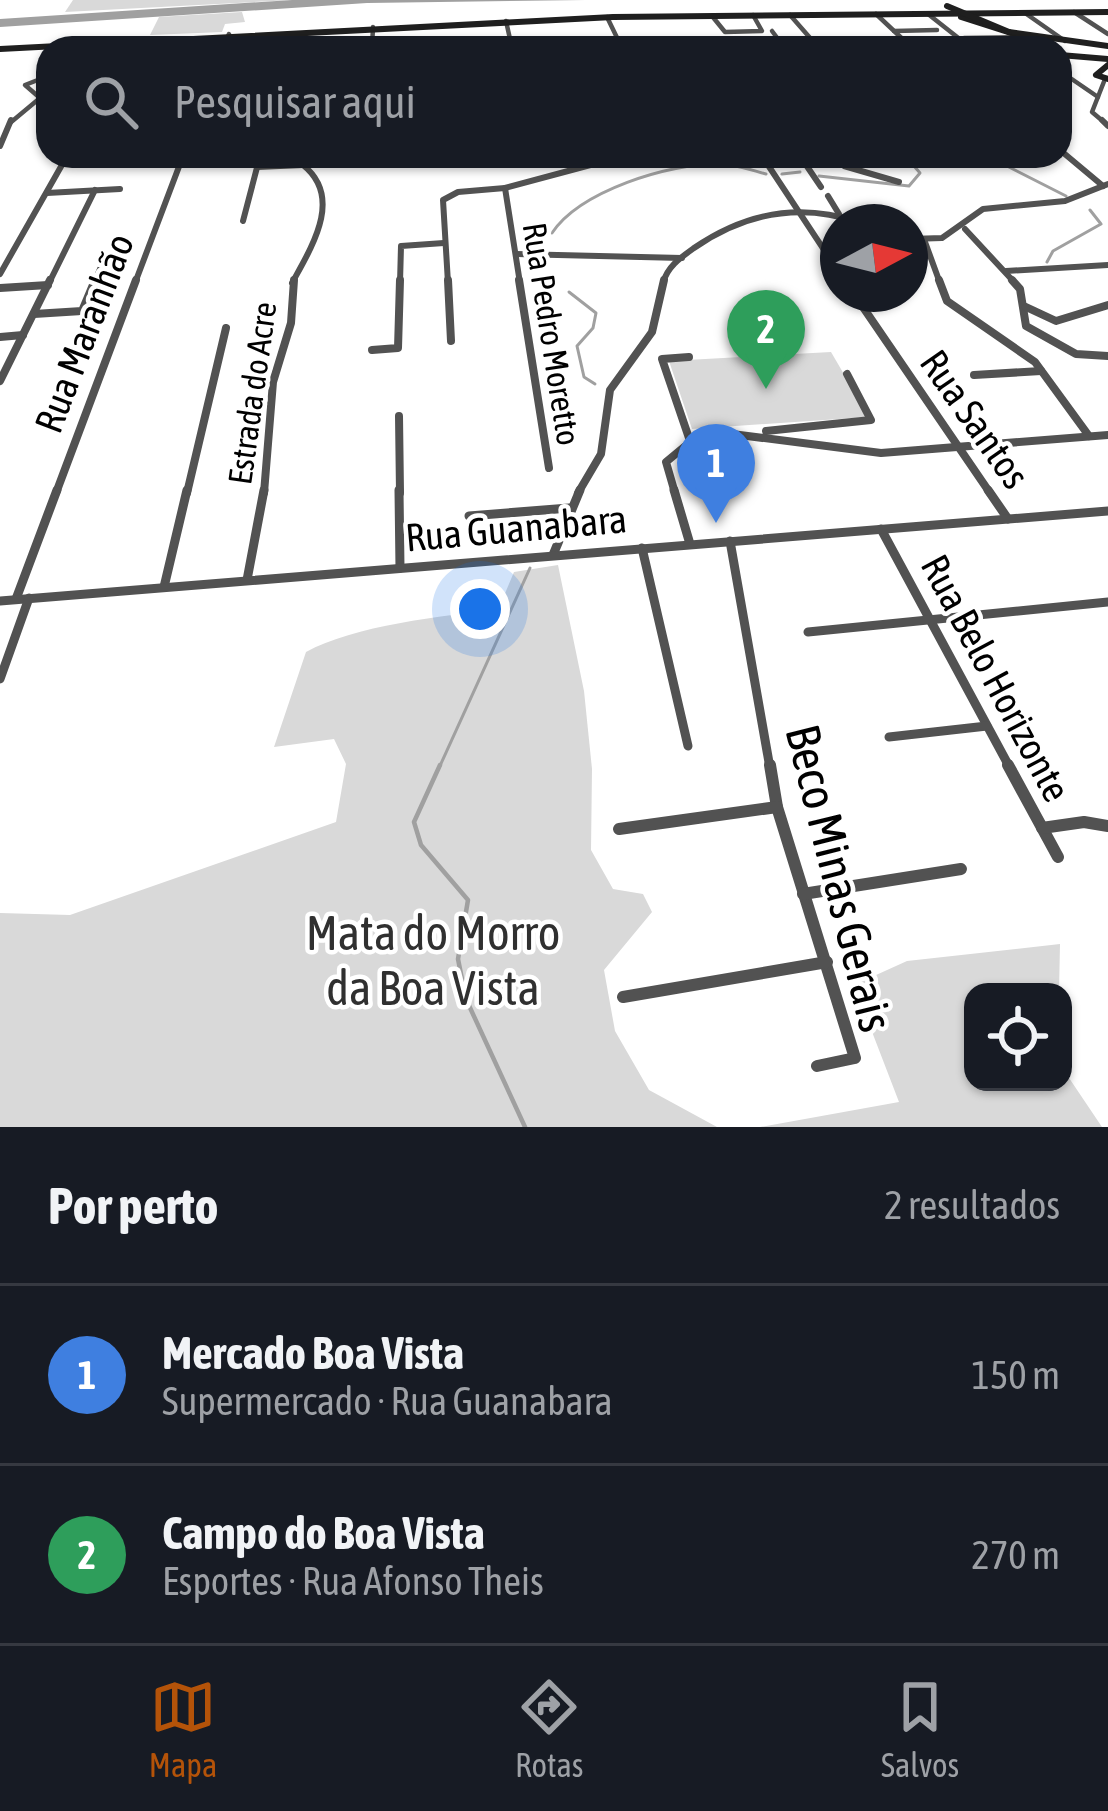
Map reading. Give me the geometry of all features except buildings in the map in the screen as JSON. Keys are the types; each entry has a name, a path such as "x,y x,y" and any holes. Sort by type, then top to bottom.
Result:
{"main road":[{"path":"190,36 607,17 928,14 943,6"},
{"path":"943,6 962,17 1027,36"},
{"path":"943,6 1008,34"},
{"path":"943,6 1008,34 1027,36"},
{"path":"962,17 1106,13"},
{"path":"1072,43 1108,46"},
{"path":"2,51 36,48"},
{"path":"1072,57 1108,62"},
{"path":"1107,79 1096,75 1108,62"}],"street":[{"path":"712,5 725,32 762,31 753,15"},
{"path":"1074,12 1108,34"},
{"path":"1024,13 1057,36"},
{"path":"876,14 899,36"},
{"path":"928,14 957,36"},
{"path":"790,15 809,36"},
{"path":"607,17 616,36"},
{"path":"506,22 509,36"},
{"path":"373,27 373,36"},
{"path":"894,31 937,30"},
{"path":"772,31 776,36"},
{"path":"1000,36 1008,34"},
{"path":"1072,79 1098,97"},
{"path":"1107,79 1092,112 1108,126"},
{"path":"0,146 15,115 36,101"},
{"path":"1072,159 1106,185"},
{"path":"0,274 61,168"},
{"name":"Rua Maranhão","path":"16,599 178,168"},
{"path":"243,221 257,168"},
{"name":"Estrada do Acre","path":"247,580 269,464 273,382 291,322 290,286 314,244 324,199 322,180 311,168"},
{"name":"Rua Pedro Moretto","path":"549,468 505,188 582,168"},
{"path":"770,168 820,244"},
{"path":"808,168 821,187"},
{"path":"851,168 899,182"},
{"path":"928,241 965,229 983,209 1065,201 1106,185"},
{"path":"451,341 446,197 505,188"},
{"path":"46,193 119,189"},
{"path":"0,381 95,190"},
{"path":"828,196 832,204"},
{"path":"553,555 569,508 601,454 608,396 644,347 662,278 682,258 758,212 820,212"},
{"path":"965,229 1021,289 1024,322 1030,329 1084,356 1108,356"},
{"path":"372,350 398,349 401,246 444,243"},
{"path":"928,250 946,301 1041,371 1089,436"},
{"path":"516,254 682,258"},
{"path":"34,314 82,311 106,255"},
{"path":"1004,271 1108,265"},
{"path":"0,288 48,285"},
{"path":"1025,307 1056,321 1108,304"},
{"name":"Rua Santos","path":"866,312 1008,519"},
{"path":"164,587 226,328"},
{"path":"0,337 23,335"},
{"path":"689,357 662,359 690,441"},
{"path":"974,376 1041,371"},
{"path":"690,544 666,461 690,441 871,420 847,374"},
{"path":"399,416 400,568"},
{"path":"743,433 849,452 894,453 1108,435"},
{"path":"469,516 569,508"},
{"name":"Rua Guanabara","path":"0,601 1108,511"},
{"name":"Rua Belo Horizonte","path":"881,529 1058,857"},
{"name":"Beco Minas Gerais","path":"730,541 777,807 855,1058 817,1066"},
{"path":"642,548 688,746"},
{"path":"0,679 29,598"},
{"path":"808,632 1108,602"},
{"path":"889,737 987,726"},
{"path":"619,829 777,807"},
{"path":"1042,828 1084,822 1108,826"},
{"path":"803,894 961,869"},
{"path":"623,997 826,962"}],"green space":[{"path":"73,0 292,0 65,12"},
{"path":"242,12 245,22 225,24 222,32 150,35 159,17"},
{"path":"831,352 869,417 692,429 669,361"},
{"name":"Mata do Morro da Boa Vista","path":"558,565 584,691 592,769 591,850 613,889 643,894 652,912 604,970 615,1031 649,1090 717,1127 0,1127 0,913 70,915 336,822 346,764 334,739 274,747 306,652 373,629 498,610 514,572"},
{"path":"1060,944 1059,983 964,983 964,1091 1072,1091 1072,1082 1102,1127 760,1127 899,1102 854,985 907,961"}],"shaded area":[{"path":"292,0 585,0 367,3 0,27 0,19"}],"waterway":[{"path":"552,233 565,218 604,192 676,168"},
{"path":"744,168 766,174"},
{"path":"819,176 909,186 920,173 916,168"},
{"path":"1011,168 1066,196"},
{"path":"782,174 800,172"},
{"path":"1047,262 1053,251 1101,224 1090,210"},
{"path":"569,292 596,313 593,328 577,346 584,377 595,384"},
{"path":"439,768 530,568"},
{"path":"440,765 414,822 421,845 468,900 458,959 466,999 525,1127"}],"place":[{"name":"Campo do Boa Vista","path":"766,389"},
{"name":"Mercado Boa Vista","path":"716,523"}]}
